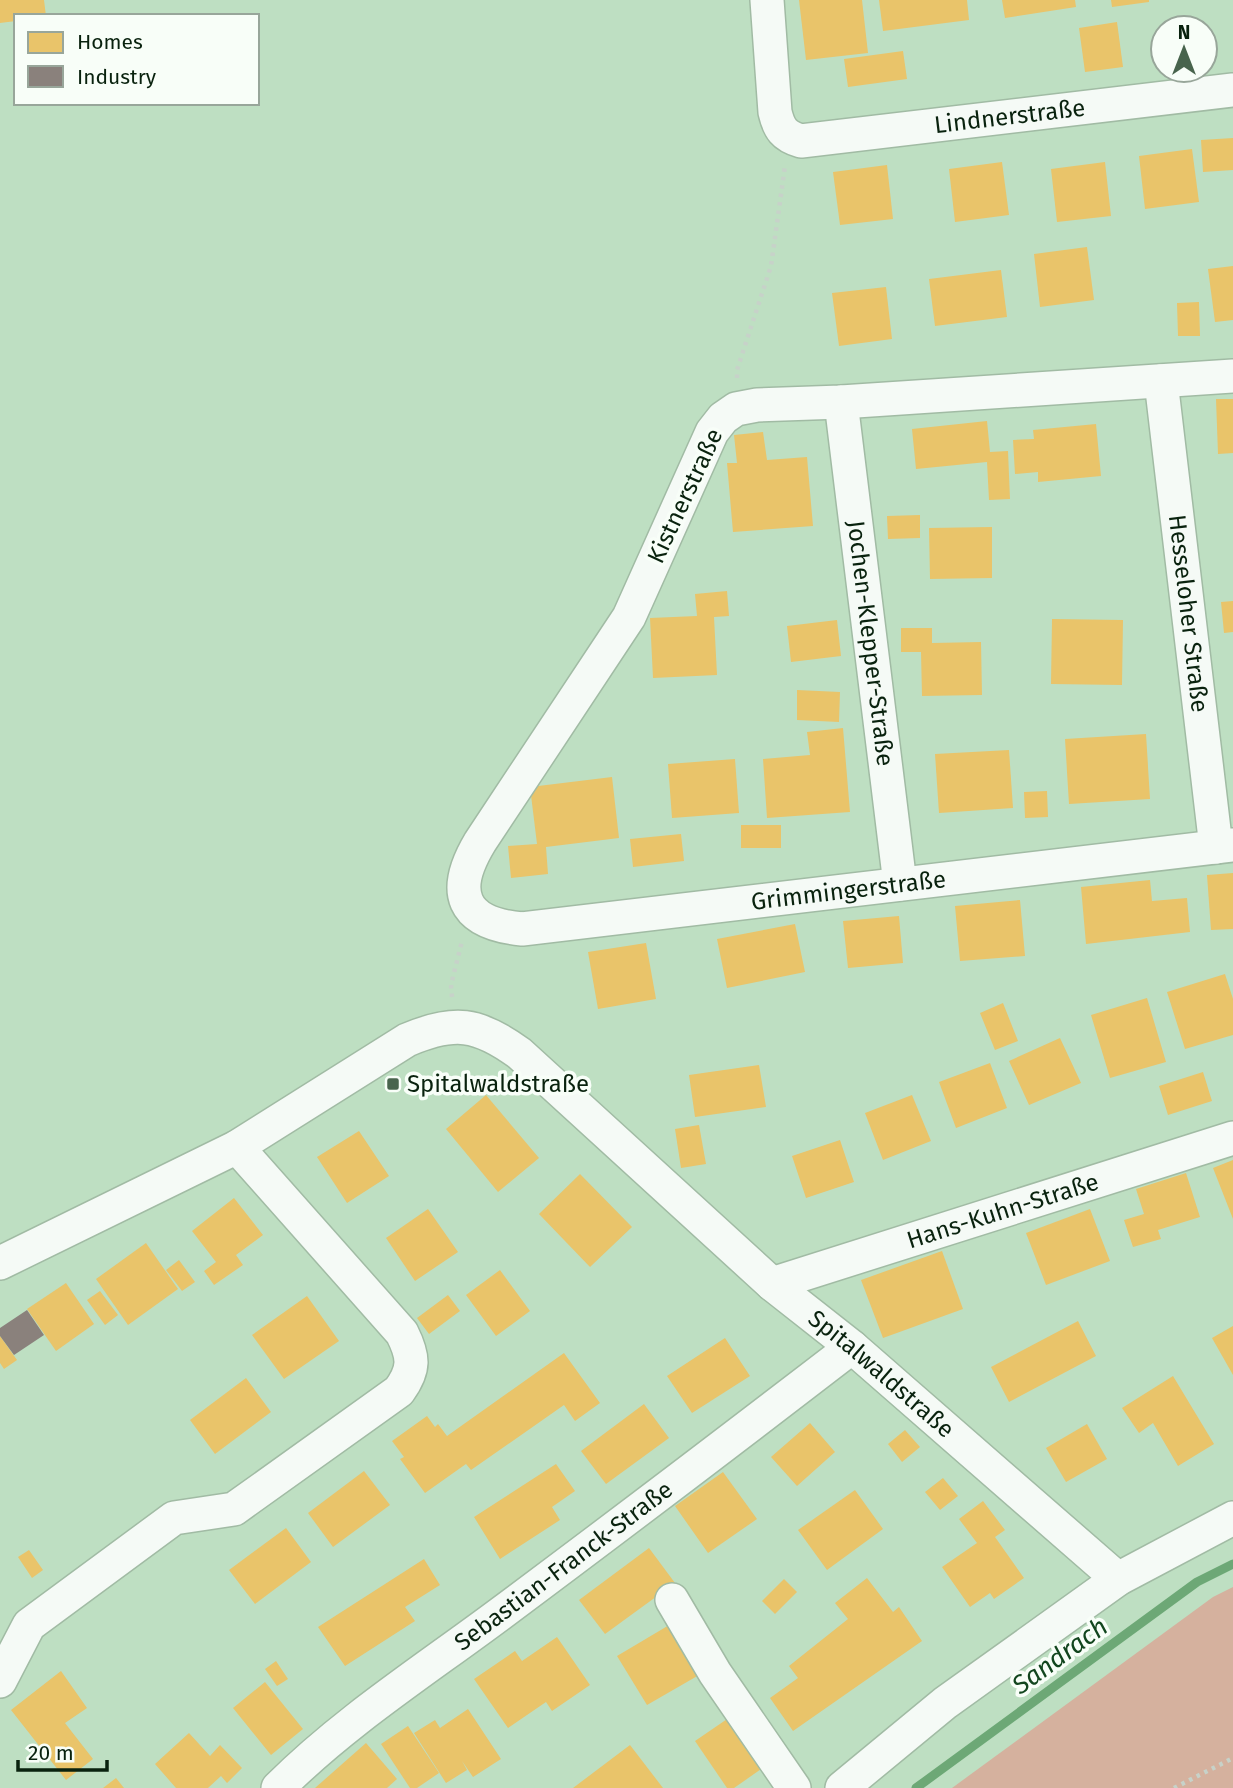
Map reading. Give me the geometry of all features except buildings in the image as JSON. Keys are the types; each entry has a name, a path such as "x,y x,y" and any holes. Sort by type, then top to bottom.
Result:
{"street":[{"path":"767,0 775,112 779,127 788,137"},
{"name":"Lindnerstraße","path":"788,137 801,141 814,140 1233,90"},
{"name":"Kistnerstraße","path":"470,908 463,890 469,860 629,617 712,432 723,418 736,409 757,405 841,402 1233,376"},
{"name":"Hesseloher Straße","path":"1161,381 1225,846"},
{"name":"Jochen-Klepper-Straße","path":"841,402 900,884"},
{"name":"Grimmingerstraße","path":"470,908 482,918 501,927 522,929 1225,846"},
{"name":"Spitalwaldstraße","path":"0,1263 237,1147 407,1040 433,1029 454,1026 481,1031 519,1053 772,1284 852,1348 1118,1579"},
{"name":"Hans-Kuhn-Straße","path":"772,1284 1233,1138"},
{"path":"0,1681 29,1625 174,1518 234,1509 399,1391 411,1375 410,1349 402,1333 237,1147"},
{"name":"Sebastian-Franck-Straße","path":"278,1788 353,1724 852,1348"},
{"path":"842,1788 945,1703 1118,1579 1233,1518"},
{"path":"672,1600 715,1673 794,1788"}],"path":[{"path":"736,409 737,370 771,267 788,137"},
{"path":"454,1026 452,985 470,908"},
{"path":"1174,1788 1233,1758"}],"shaded area":[{"path":"1233,1587 1233,1788 952,1788 1213,1597"}],"waterway":[{"name":"Sandrach","path":"916,1788 1197,1582 1233,1564"}],"place":[{"name":"Spitalwaldstraße","path":"393,1084"}]}
